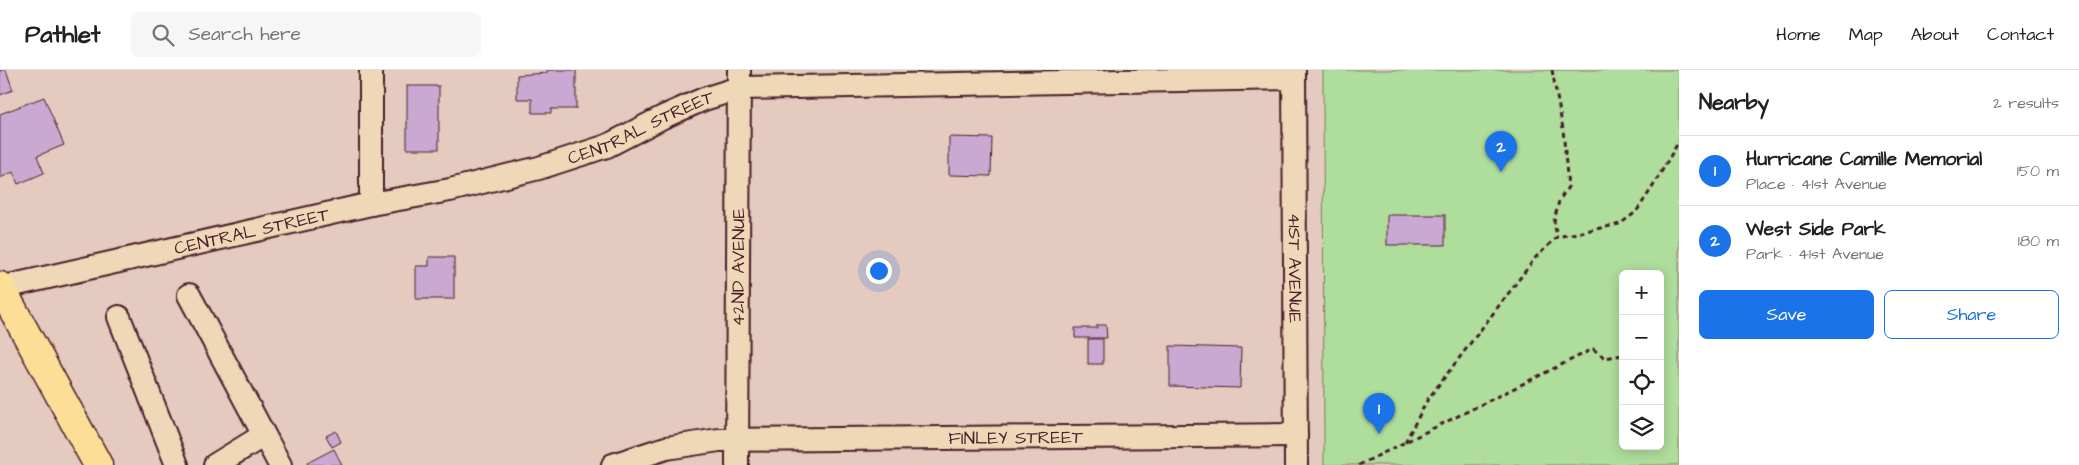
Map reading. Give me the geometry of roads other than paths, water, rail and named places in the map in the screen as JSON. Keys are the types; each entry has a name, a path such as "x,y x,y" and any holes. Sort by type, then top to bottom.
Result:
{"main road":[{"path":"0,287 98,465"}],"street":[{"path":"370,70 371,204"},
{"name":"CENTRAL STREET","path":"0,287 371,204 450,190 539,168 607,146 662,117 704,99 739,79 1294,74"},
{"name":"41ST AVENUE","path":"1294,74 1296,465"},
{"name":"42ND AVENUE","path":"737,465 739,79"},
{"path":"189,295 280,465"},
{"path":"119,317 177,465"},
{"path":"215,465 264,435"},
{"name":"FINLEY STREET","path":"613,465 648,460 666,448 719,440 1296,435"}],"place":[{"name":"West Side Park","path":"1501,172"},
{"name":"Hurricane Camille Memorial","path":"1379,434"}]}
